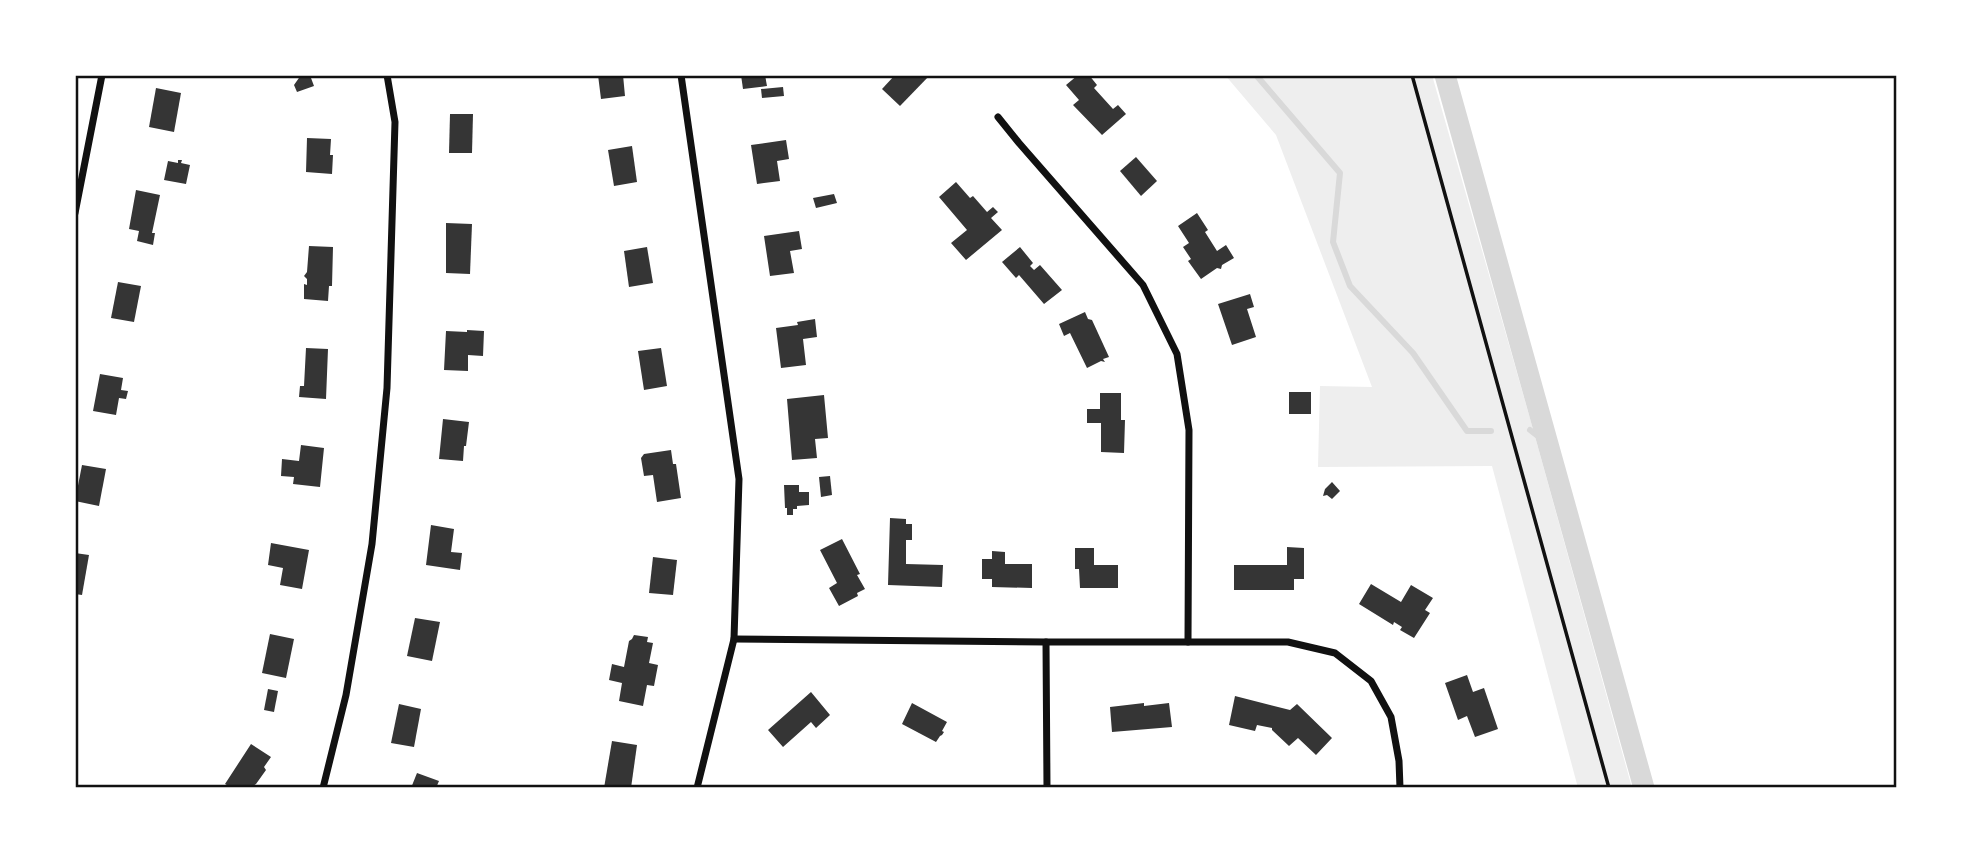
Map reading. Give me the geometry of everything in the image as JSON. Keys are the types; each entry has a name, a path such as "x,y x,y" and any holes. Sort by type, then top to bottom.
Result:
{"street":[{"path":"75,213 102,75"},
{"path":"323,788 345,695 372,544 387,387 395,122 387,75"},
{"path":"681,75 739,479 734,639 697,788"},
{"path":"998,117 1143,285 1177,354 1189,430 1188,642"},
{"path":"734,639 1288,642 1335,653 1371,681 1391,717 1399,761 1400,788"},
{"path":"1046,642 1047,788"}],"path":[{"path":"1412,75 1609,788"}],"shaded area":[{"path":"1225,75 1432,75 1632,788 1578,788 1492,466 1318,467 1320,386 1372,387 1276,135"}],"building":[{"path":"301,75 318,76 311,78 314,86 297,92 294,85"},
{"path":"598,75 623,75 625,96 601,99"},
{"path":"741,75 765,75 767,86 743,89"},
{"path":"895,75 930,75 900,106 882,89"},
{"path":"1078,75 1089,75 1097,85 1094,88 1113,109 1118,105 1126,114 1102,135 1073,105 1079,100 1066,85"},
{"path":"783,87 784,96 762,98 761,89"},
{"path":"156,88 181,93 174,132 149,127"},
{"path":"450,114 473,114 472,153 449,153"},
{"path":"307,138 331,139 332,174 306,172"},
{"path":"786,140 789,159 777,161 780,181 757,184 751,145"},
{"path":"632,146 637,182 614,186 608,150"},
{"path":"1136,157 1157,181 1141,196 1120,171"},
{"path":"178,160 190,165 186,184 164,180 168,161 178,163"},
{"path":"956,182 987,212 993,207 998,212 991,218 1002,230 966,260 951,243 967,230 939,197"},
{"path":"136,190 160,195 152,233 155,233 153,245 137,241 139,231 129,229"},
{"path":"834,194 837,203 816,208 813,198"},
{"path":"1197,213 1217,251 1226,245 1234,258 1222,265 1221,269 1217,268 1201,279 1188,261 1191,259 1183,247 1189,243 1178,226"},
{"path":"446,223 472,224 470,274 446,273"},
{"path":"799,231 802,249 790,251 794,273 770,276 764,236"},
{"path":"309,246 333,247 332,286 329,286 328,301 304,299 304,284 307,285 307,279 304,276 307,272"},
{"path":"647,247 653,283 629,287 624,251"},
{"path":"1020,247 1033,263 1030,266 1034,270 1040,265 1062,290 1044,304 1019,275 1016,278 1002,262"},
{"path":"118,282 141,286 134,322 111,318"},
{"path":"1250,294 1254,307 1247,309 1256,337 1232,345 1218,304"},
{"path":"1085,312 1088,319 1092,320 1109,357 1103,359 1105,362 1101,361 1087,368 1070,333 1064,336 1059,324"},
{"path":"815,319 817,337 803,339 806,365 781,368 776,328"},
{"path":"446,331 484,331 483,356 468,355 468,371 444,370"},
{"path":"306,348 328,349 326,399 299,397 300,386 304,386"},
{"path":"661,348 667,386 644,390 638,351"},
{"path":"100,374 123,378 121,390 128,391 126,399 119,398 116,415 93,411"},
{"path":"1289,392 1311,392 1311,414 1289,414"},
{"path":"1100,393 1121,393 1121,420 1125,420 1124,453 1101,452 1101,423 1087,423 1087,409 1100,409"},
{"path":"824,395 828,438 815,439 817,458 792,460 787,399"},
{"path":"443,419 469,422 463,461 439,459"},
{"path":"301,445 324,448 320,487 293,484 294,477 281,476 282,459 299,461"},
{"path":"671,450 681,498 657,502 653,475 644,476 641,458 644,454"},
{"path":"82,465 106,469 99,506 75,501"},
{"path":"830,476 832,495 821,497 819,477"},
{"path":"1332,482 1340,491 1332,499 1327,495 1323,496 1325,489"},
{"path":"784,485 799,485 799,492 809,492 809,505 797,506 797,509 793,509 793,515 787,515"},
{"path":"890,518 906,519 906,524 912,524 912,540 906,540 906,564 943,565 942,587 888,585"},
{"path":"431,525 454,529 451,552 462,553 460,570 426,565"},
{"path":"842,539 865,589 839,606 829,588 837,583 820,550"},
{"path":"271,543 309,550 302,589 280,585 283,568 268,565"},
{"path":"1287,547 1304,548 1304,579 1294,579 1294,590 1234,590 1234,565 1287,565"},
{"path":"1075,548 1094,548 1094,565 1118,565 1118,588 1080,588 1079,569 1075,569"},
{"path":"992,551 1005,552 1005,564 1032,564 1032,588 992,587 992,579 982,579 982,559 992,559"},
{"path":"75,553 89,555 82,595 75,594"},
{"path":"653,557 677,560 673,595 649,593"},
{"path":"1371,584 1401,602 1411,585 1433,598 1425,610 1430,613 1414,638 1400,630 1402,627 1394,622 1393,625 1359,604"},
{"path":"415,618 440,622 432,661 407,656"},
{"path":"270,634 294,639 286,678 262,673"},
{"path":"634,635 648,637 647,642 653,643 649,663 658,665 654,686 647,685 643,706 619,701 622,683 609,680 612,664 624,667 629,641"},
{"path":"1467,675 1473,692 1484,688 1498,729 1475,737 1467,716 1458,720 1445,683"},
{"path":"268,689 278,691 274,712 264,710"},
{"path":"811,692 830,715 816,728 811,722 783,747 768,730"},
{"path":"1235,696 1290,710 1297,704 1332,738 1316,755 1298,738 1289,746 1272,728 1257,725 1255,731 1229,725"},
{"path":"912,703 947,722 942,731 944,732 936,742 902,724"},
{"path":"1144,703 1144,706 1169,703 1172,727 1112,732 1110,707"},
{"path":"399,704 421,709 414,747 391,743"},
{"path":"612,741 637,745 631,788 604,788"},
{"path":"251,744 271,757 264,767 266,770 250,788 232,788 225,784"},
{"path":"417,773 439,781 436,788 411,788"}],"waterway":[{"path":"1256,75 1340,173 1333,242 1350,286 1413,353 1467,431 1491,431"},
{"path":"1445,75 1644,788"},
{"path":"1530,430 1548,444"}]}
